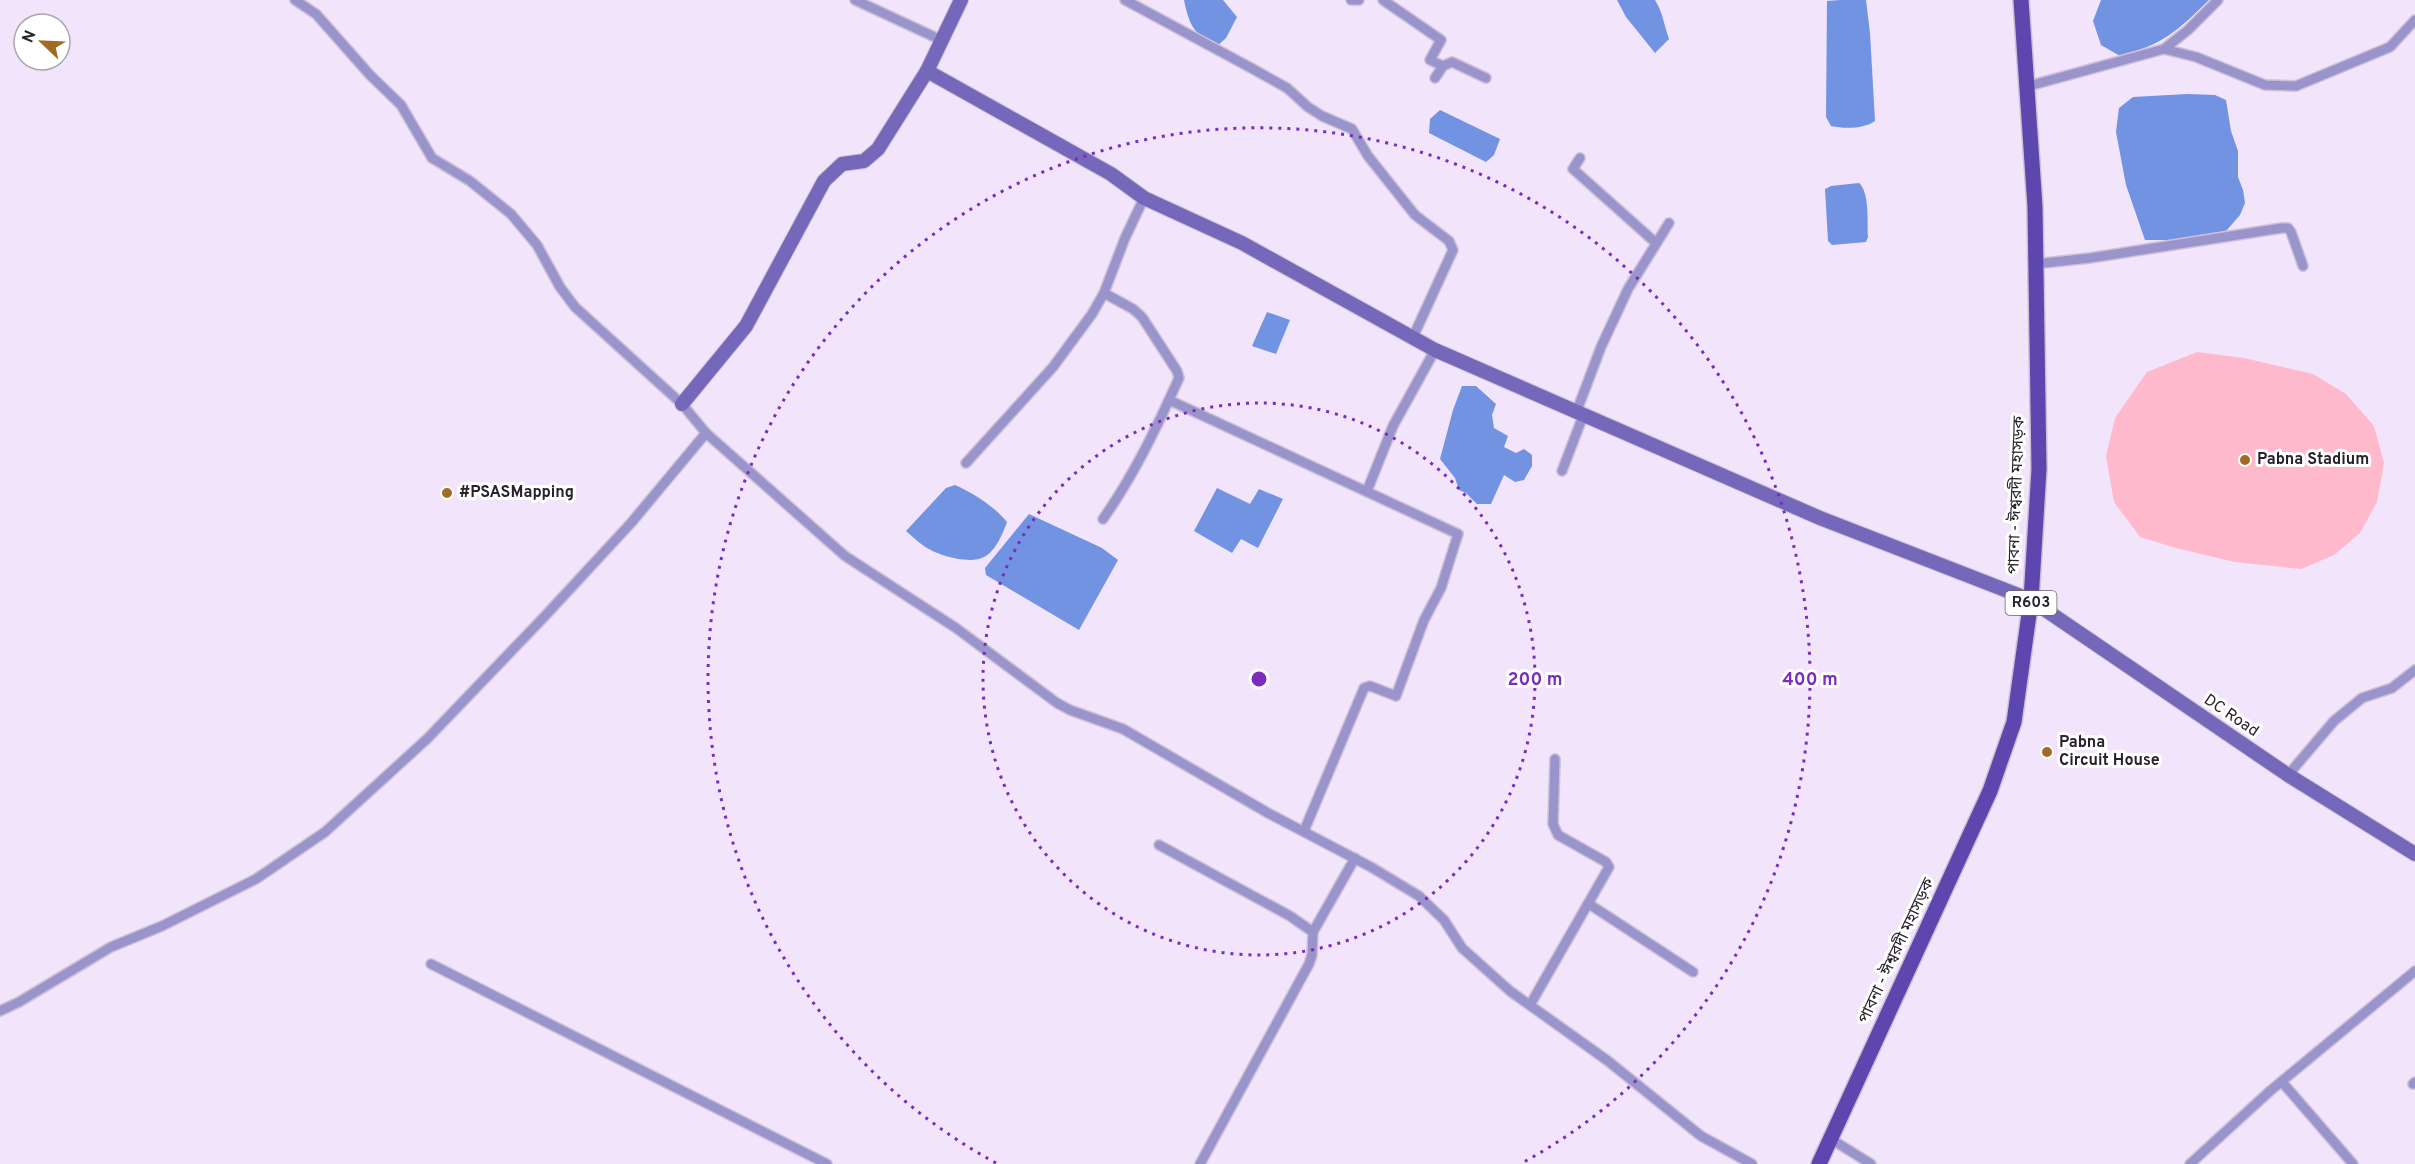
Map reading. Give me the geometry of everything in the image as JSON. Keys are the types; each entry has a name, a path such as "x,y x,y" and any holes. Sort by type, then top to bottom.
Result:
{"main road":[{"name":"পাবনা - ঈশ্বরদী মহাসড়ক","path":"1819,1164 1990,791 2014,722 2031,600 2039,469 2035,207 2025,87 2021,0"}],"street":[{"path":"295,0 316,14 370,75 401,105 432,158 470,182 511,213 537,245 560,287 575,307 682,404 706,433 845,556 956,628 1056,703 1123,729 1268,813 1355,858 1419,896 1444,920 1461,948 1510,991 1608,1061 1701,1136 1752,1164"},
{"path":"855,0 941,40"},
{"path":"682,404 746,326 824,181 842,164 864,161 879,149 927,71 961,0"},
{"path":"1125,0 1287,88 1322,116 1352,129 1374,164 1415,215 1449,241 1453,250 1413,337"},
{"path":"1351,0 1359,0"},
{"path":"1383,0 1441,40 1430,60 1443,66"},
{"path":"2025,87 2164,49 2188,30 2218,0"},
{"path":"2164,49 2196,57 2265,85 2296,86 2390,47 2415,20"},
{"path":"1435,78 1443,66 1452,62 1486,78"},
{"name":"DC Road","path":"927,71 1111,174 1144,198 1242,243 1435,350 1820,518 2031,600 2288,775 2415,854"},
{"path":"1580,158 1573,169 1656,243"},
{"path":"966,463 1053,367 1074,340 1104,293 1125,238 1144,198"},
{"path":"1562,471 1608,332 1629,289 1669,223"},
{"path":"2035,264 2090,258 2288,228 2303,266"},
{"path":"1103,519 1131,476 1179,378 1177,371 1142,317 1133,309 1104,293"},
{"path":"1367,491 1393,426 1435,350"},
{"path":"1169,400 1458,534 1459,538 1441,588 1424,620 1396,696 1370,686 1364,687 1304,831"},
{"path":"0,1011 111,947 162,926 256,879 325,832 428,738 545,616 631,523 706,433"},
{"path":"2288,775 2334,721 2362,698 2392,688 2415,670"},
{"path":"1530,1005 1609,867 1606,862 1558,835 1552,824 1555,759"},
{"path":"1159,845 1280,911 1313,932"},
{"path":"1200,1164 1309,964 1312,955 1313,932 1355,858"},
{"path":"1589,904 1693,972"},
{"path":"431,964 827,1164"},
{"path":"2190,1164 2229,1126 2415,971"},
{"path":"2282,1082 2353,1164"},
{"path":"1831,1139 1870,1164"}],"shaded area":[{"name":"Pabna Stadium","path":"2197,352 2244,358 2313,374 2346,394 2374,426 2384,463 2377,502 2360,533 2334,555 2301,569 2235,562 2176,548 2140,537 2114,502 2106,456 2115,418 2147,372"}],"water":[{"path":"1184,0 1223,0 1237,17 1226,38 1217,46 1203,38 1191,23"},
{"path":"1617,0 1655,0 1662,14 1669,39 1655,53 1626,17"},
{"path":"1866,0 1875,121 1859,127 1831,126 1826,117 1827,1"},
{"path":"2101,0 2209,0 2169,35 2148,47 2120,56 2101,45 2093,21"},
{"path":"2215,95 2226,100 2231,131 2238,151 2238,177 2245,203 2240,215 2226,231 2171,240 2145,240 2126,185 2116,132 2119,108 2133,97"},
{"path":"1440,110 1500,139 1494,155 1486,162 1429,133 1430,119"},
{"path":"1859,183 1865,194 1868,216 1866,242 1832,245 1828,241 1825,189 1831,186"},
{"path":"1267,312 1290,320 1276,354 1252,346"},
{"path":"1462,386 1476,386 1496,404 1492,415 1494,428 1508,436 1504,447 1516,453 1524,449 1532,455 1532,466 1524,480 1515,482 1504,475 1491,504 1477,504 1466,493 1459,490 1455,478 1440,459"},
{"path":"955,485 983,500 1007,522 999,541 984,557 970,560 936,553 906,531 946,488"},
{"path":"1217,488 1250,504 1259,489 1283,499 1258,548 1241,539 1232,553 1194,531"},
{"path":"1029,514 1102,548 1118,560 1079,630 986,575 985,568"}],"place":[{"name":"Pabna Stadium","path":"2245,460"},
{"name":"#PSASMapping","path":"447,493"},
{"name":"Pabna Circuit House","path":"2047,752"}]}
